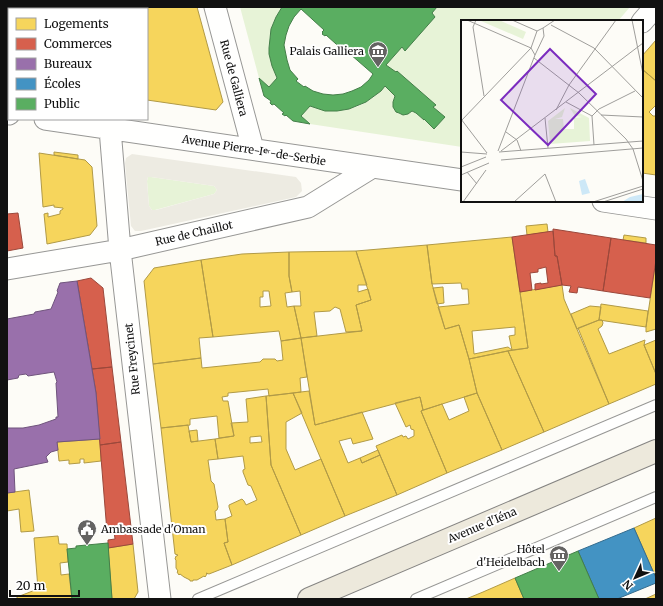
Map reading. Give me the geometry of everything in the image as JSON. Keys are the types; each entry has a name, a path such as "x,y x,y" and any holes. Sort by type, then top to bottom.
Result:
{"main road":[{"name":"Avenue d'Iéna","path":"309,599 656,451"}],"street":[{"name":"Rue de Galliera","path":"215,7 253,149"},
{"path":"643,21 655,7"},
{"name":"Avenue Pierre-Iᵉʳ-de-Serbie","path":"58,120 110,124 371,168 461,180"},
{"name":"Rue Freycinet","path":"110,124 120,250 160,599"},
{"name":"Rue de Chaillot","path":"7,269 120,250 308,207 371,168"},
{"path":"610,202 656,209"}],"lane":[{"path":"198,599 656,405"},
{"path":"416,599 656,497"}],"green space":[{"path":"240,7 282,7 273,24 269,42 269,51 273,69 277,78 269,87 259,78"},
{"path":"437,7 630,7 619,20 461,20 461,147 310,124 301,116 310,106 320,109 341,110 360,106 369,101 385,86 395,96 393,105 396,112 403,114 412,111 435,129 444,117 433,107 435,105 386,65 402,47 405,50 435,17 432,13"},
{"path":"148,177 214,186 217,190 214,194 152,210 149,206"}],"shaded area":[{"path":"132,154 296,177 301,183 302,191 296,197 141,231 135,231 131,226 125,163 126,158","holes":["148,177 214,186 217,190 214,194 152,210 149,206 147,181"]}],"building: Logements":[{"path":"29,7 90,7 90,8"},
{"path":"197,7 223,102 216,110 148,100 148,8 131,8"},
{"path":"7,17 8,17 8,79"},
{"path":"656,40 656,81 643,70 643,55"},
{"path":"643,70 656,81 656,105 649,112 653,116 656,116 656,175 643,173"},
{"path":"54,152 78,155 78,159 54,155"},
{"path":"39,153 85,160 92,167 97,226 90,235 47,244 44,214 48,213 48,217 60,214 60,211 63,208 54,207 54,205 43,207"},
{"path":"547,224 548,232 527,235 526,226"},
{"path":"624,235 646,238 646,243 623,240"},
{"path":"512,237 528,348 469,359 459,325 445,329 438,307 469,304 468,289 462,289 461,283 432,284 427,245","holes":["515,327 515,335 509,336 512,350 508,347 474,354 472,331"]},
{"path":"427,245 432,284 445,329 459,325 477,393 423,410 420,397 315,425 301,338 362,331 356,305 371,300 356,251"},
{"path":"356,251 367,285 358,285 358,292 368,289 371,300 356,305 362,331 346,332 340,309 335,307 330,311 314,312 317,336 301,338 294,306 301,306 300,291 292,292 289,276 289,252"},
{"path":"289,252 289,276 292,292 285,293 287,307 294,306 301,338 281,341 279,331 213,337 201,260 242,254","holes":["263,291 269,291 271,306 260,307 260,297 263,297"]},
{"path":"201,260 213,337 199,338 201,358 153,364 144,281 154,268"},
{"path":"656,260 656,329 646,332 646,327"},
{"path":"562,285 564,299 609,404 544,432 508,351 528,348 520,292"},
{"path":"443,287 444,303 437,304 433,288"},
{"path":"601,304 648,311 646,327 599,320"},
{"path":"590,306 601,307 599,320 577,329 571,314"},
{"path":"602,320 603,323 598,329 609,354 645,340 644,345 656,374 656,384 609,404 578,328"},
{"path":"301,338 307,377 300,378 301,392 269,396 268,389 228,393 228,396 222,397 223,401 228,401 234,436 219,438 217,416 190,419 190,425 161,428 153,364 201,358 202,368 260,362 263,359 275,359 277,361 283,360 281,341"},
{"path":"656,340 656,374 644,345"},
{"path":"508,351 544,432 502,450 477,393 469,359"},
{"path":"309,391 315,425 362,412 373,439 353,444 351,438 339,441 348,463 360,458 362,463 380,455 397,495 345,516 293,393"},
{"path":"293,393 302,413 286,422 286,449 295,470 321,459 345,516 301,535 271,465 266,396"},
{"path":"477,393 502,450 447,473 421,411 442,404 449,420 469,411 464,397"},
{"path":"266,396 271,465 301,535 232,565 224,543 228,542 225,519 232,516 229,505 242,499 246,505 257,500 251,486 248,485 243,472 245,469 243,456 218,459 215,439 234,436 231,423 248,422 246,399","holes":["261,436 262,442 250,443 250,437"]},
{"path":"420,397 423,410 421,411 447,473 397,495 376,446 402,435 403,437 406,436 408,439 414,436 414,430 411,429 410,425 406,427 395,403"},
{"path":"188,425 191,442 215,439 218,459 208,460 211,481 214,484 218,507 215,511 216,520 225,519 228,542 224,543 232,565 209,574 206,573 207,574 205,577 204,576 193,581 190,581 180,574 179,575 176,568 175,559 178,555 175,554 161,428"},
{"path":"197,430 198,441 191,442 189,431"},
{"path":"100,439 101,461 84,463 84,459 80,459 80,463 69,464 69,460 59,461 57,442"},
{"path":"378,450 380,455 362,463 360,458"},
{"path":"29,490 34,531 21,532 19,509 7,511 7,493"},
{"path":"656,518 656,578 634,528"},
{"path":"58,536 59,544 67,544 68,562 60,563 61,575 69,574 72,599 17,599 17,597 38,589 34,538"},
{"path":"133,544 138,592 134,599 112,599 108,548"},
{"path":"515,578 524,599 466,599 483,592"},
{"path":"656,594 656,599 645,599"}],"building: Commerces":[{"path":"18,213 23,248 7,251 7,214"},
{"path":"553,229 611,238 603,291 578,287 577,293 569,292 571,286 562,285 557,256 555,256"},
{"path":"553,231 555,256 557,256 562,285 535,290 535,284 548,283 546,267 538,269 538,272 530,273 532,290 520,292 512,237"},
{"path":"611,238 656,245 656,260 650,298 603,291"},
{"path":"91,278 103,288 112,367 92,369 77,281"},
{"path":"112,367 121,442 100,445 96,393 92,369"},
{"path":"121,442 133,544 108,548 108,540 115,539 114,531 107,532 100,445"}],"building: Bureaux":[{"path":"77,281 96,393 100,439 57,442 58,450 51,452 46,457 48,462 14,469 15,492 7,493 7,428 23,428 39,425 58,417 57,382 54,372 28,376 26,374 19,375 18,378 7,380 7,319 51,309 60,283"}],"building: Écoles":[{"path":"634,528 656,578 656,583 617,599 599,599 578,551"}],"building: Public":[{"name":"Palais Galliera","path":"282,7 437,7 432,13 435,17 405,51 402,47 386,65 396,72 397,71 436,105 433,107 445,117 434,129 424,119 412,111 403,115 396,112 393,107 395,96 385,86 381,91 366,102 349,109 325,111 310,106 301,116 310,124 293,121 286,115 285,116 282,114 284,113 274,104 272,105 270,103 271,101 264,96 259,78 269,87 277,78 269,54 271,29","holes":["301,9 324,30 322,34 325,36 326,35 345,52 344,53 346,56 350,54 373,74 361,87 343,94 333,95 313,91 296,81 298,79 290,70 284,45 289,26"]},
{"path":"108,543 112,599 72,599 67,549 76,548 76,546"},
{"name":"Hôtel d'Heidelbach","path":"578,551 599,599 524,599 515,578"}],"place":[{"name":"Palais Galliera","path":"378,68"},
{"name":"Ambassade d'Oman","path":"87,546"},
{"name":"Hôtel d'Heidelbach","path":"559,572"}]}
